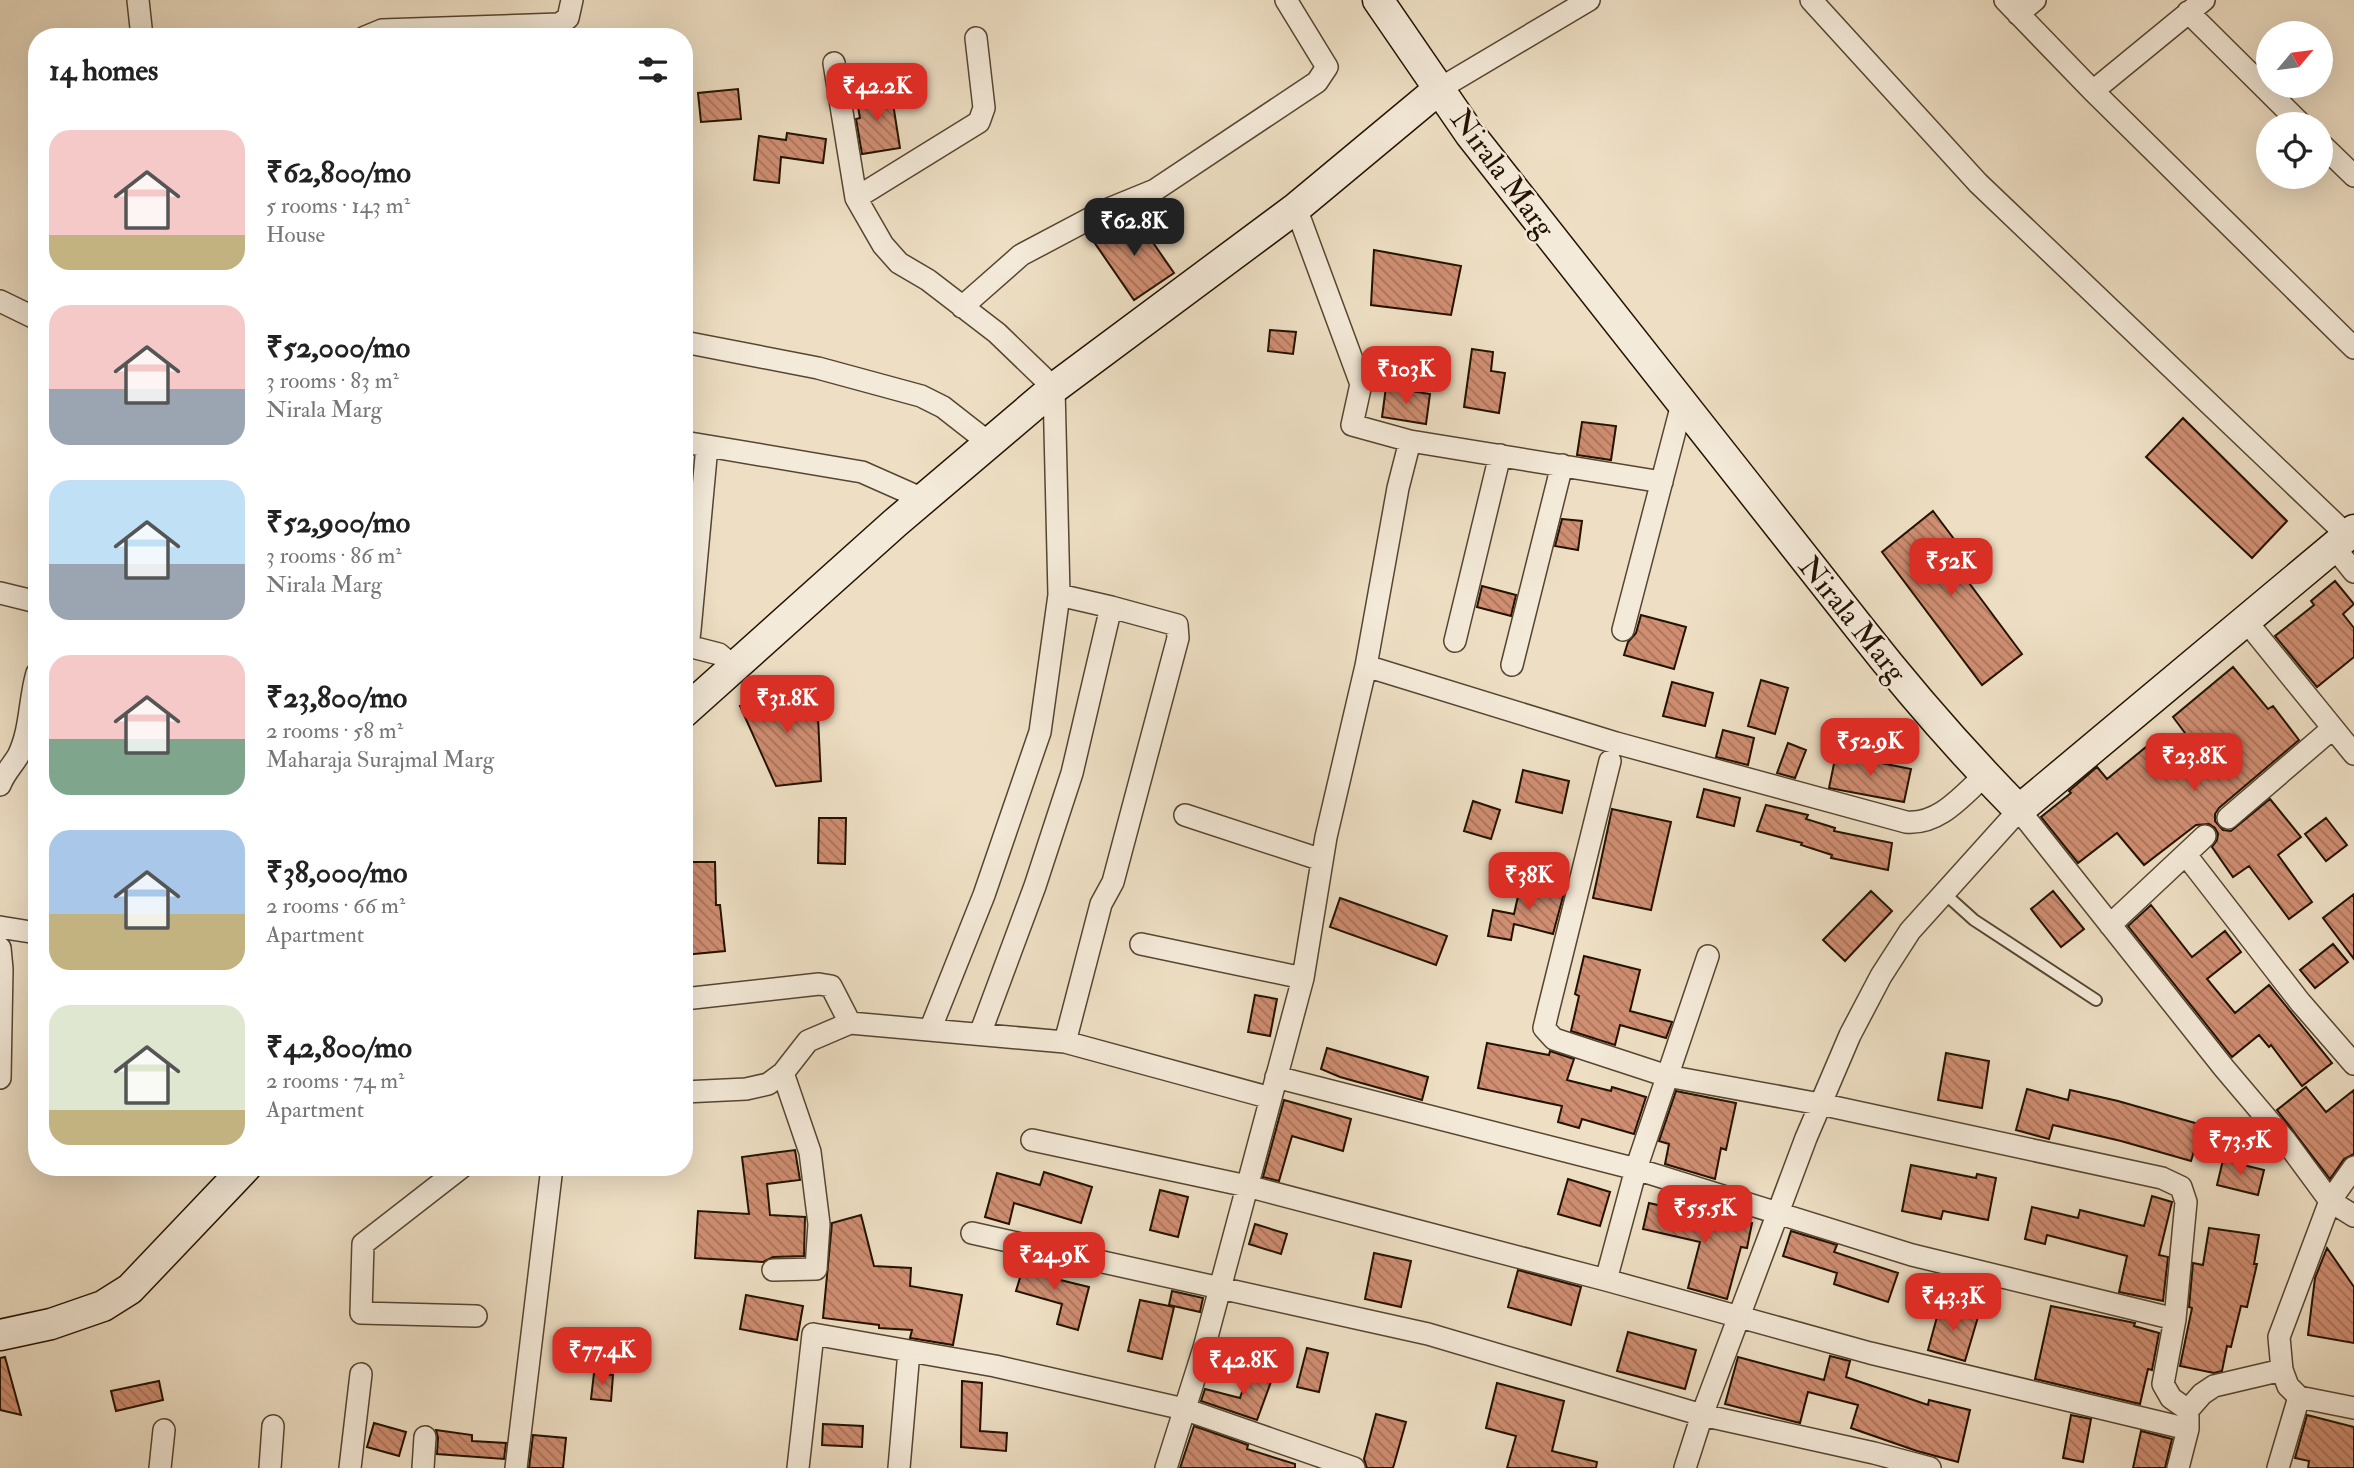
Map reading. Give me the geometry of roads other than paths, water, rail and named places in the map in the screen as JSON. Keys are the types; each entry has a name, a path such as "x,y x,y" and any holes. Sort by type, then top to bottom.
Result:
{"street":[{"path":"138,0 141,28"},
{"path":"441,28 559,24 568,18 572,0"},
{"path":"962,306 1021,255 1106,210 1155,190 1317,82 1328,67 1286,0"},
{"name":"Nirala Marg","path":"1378,0 1470,134 1893,671 2018,810 2285,1140 2330,1201 2354,1216"},
{"path":"693,704 923,499 1054,388 1296,208 1439,89 1589,0"},
{"path":"1811,0 1978,183 2345,538 2354,572"},
{"path":"2035,0 2011,7 2354,348"},
{"path":"2093,91 2196,6 2290,112"},
{"path":"856,198 979,122 984,108 975,38"},
{"path":"834,63 856,198 883,245 899,263 928,280 997,333 1054,388 1059,595 1040,732 984,895 930,1030"},
{"path":"2333,156 2354,176"},
{"path":"1296,208 1361,384 1352,425 1410,441 1662,482"},
{"path":"0,301 28,315"},
{"path":"693,344 818,368 921,396 943,407 989,443"},
{"path":"1623,630 1682,404"},
{"path":"1166,1468 1204,1348 1303,978 1322,860 1366,666 1398,488 1410,441"},
{"path":"693,444 862,472 923,499"},
{"path":"693,582 708,446"},
{"path":"1455,641 1500,455"},
{"path":"1512,665 1562,465"},
{"path":"1685,1468 1738,1318 1821,1104 1850,1035 1881,976 1910,931 2018,810 2345,538"},
{"path":"0,593 28,600"},
{"path":"1059,595 1177,625 1178,638 1113,882 1101,904 1065,1042"},
{"path":"980,1034 1035,886 1072,773 1111,607"},
{"path":"2245,621 2354,754"},
{"path":"693,648 719,654 733,666"},
{"path":"1366,666 1616,743 1906,822 1921,824 1942,814 1985,775"},
{"path":"0,785 4,774 18,756 28,723"},
{"path":"2228,818 2333,729"},
{"path":"1610,761 1545,1028 1554,1039 1667,1076 1821,1104 2162,1178 2181,1187 2186,1202 2175,1319 2163,1384 2188,1420"},
{"path":"1185,814 1322,860"},
{"path":"2110,925 2205,836"},
{"path":"2186,855 2300,1002 2354,1064"},
{"path":"0,926 28,931"},
{"path":"1141,944 1303,978"},
{"path":"0,947 0,1078"},
{"path":"1606,1280 1636,1169 1708,956"},
{"path":"693,998 819,984 831,986 850,1023"},
{"path":"693,1092 746,1089 768,1084 783,1073 808,1041 850,1023 1065,1042 1271,1098"},
{"path":"773,1270 816,1269 819,1224 810,1152 783,1073"},
{"path":"1276,1077 1636,1169 1912,1255 2175,1319"},
{"path":"1032,1140 1247,1186 1606,1280 1870,1353 2188,1420"},
{"path":"2354,1167 2330,1201 2279,1337 2282,1370 2288,1386 2299,1396 2354,1408"},
{"path":"0,1335 64,1320 103,1306 130,1289 237,1176"},
{"path":"450,1176 363,1244 361,1313 476,1316"},
{"path":"516,1468 551,1176"},
{"path":"972,1233 1428,1334 1702,1415 1874,1452 1930,1468"},
{"path":"798,1468 813,1334 995,1366 1184,1409 1354,1468"},
{"path":"899,1468 909,1351"},
{"path":"2178,1468 2188,1420 2202,1394 2214,1386 2282,1370"},
{"path":"350,1468 361,1374"},
{"path":"2278,1468 2299,1396"},
{"path":"270,1468 273,1426"},
{"path":"160,1468 164,1430"},
{"path":"423,1468 425,1437"}],"lane":[{"path":"1944,893 1974,920 2096,1000"}]}
